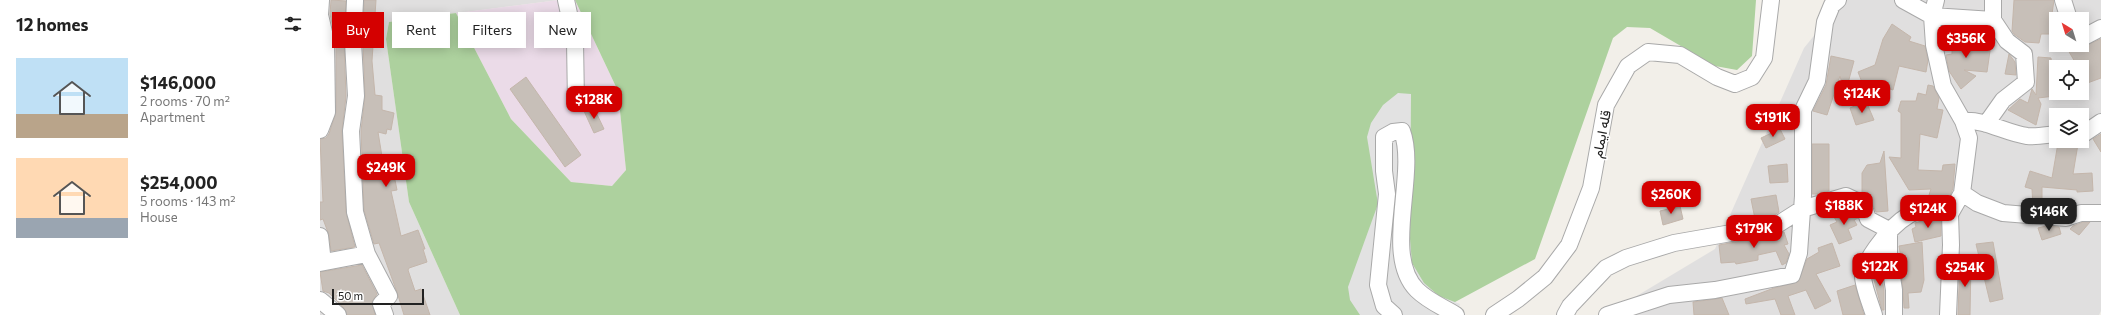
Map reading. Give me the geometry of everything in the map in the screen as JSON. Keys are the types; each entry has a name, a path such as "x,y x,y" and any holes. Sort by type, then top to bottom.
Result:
{"street":[{"path":"320,130 327,112 326,41 320,15 321,0"},
{"path":"566,0 575,41 576,103"},
{"name":"قله ایمام","path":"1494,315 1518,299 1545,277 1569,245 1590,188 1606,105 1628,66 1648,52 1680,55 1717,78 1735,84 1752,77 1764,58 1771,0"},
{"path":"1607,315 1669,295 1715,290 1792,276 1800,253 1803,110 1817,81 1825,22 1832,5 1838,0"},
{"path":"1903,0 1932,16 1993,20"},
{"path":"1936,0 1932,16 1934,45 1943,86 1963,121 1969,138 1958,199 1950,214 1948,315"},
{"path":"1986,124 2003,100 2026,82 2024,54 2007,42 1993,20 1993,0"},
{"path":"2063,0 2067,12"},
{"path":"355,1 353,42 356,96 351,131 355,212 368,254 389,296 381,304 385,315"},
{"path":"1963,121 1973,120 2026,136 2049,135"},
{"path":"2089,130 2101,122"},
{"path":"1394,315 1384,306 1378,285 1387,194 1382,149 1384,137 1393,132 1402,131 1405,139 1406,164 1403,202 1403,266 1416,289 1456,315"},
{"path":"1565,315 1570,306 1606,268 1626,258 1674,243 1777,225 1802,209 1846,196 1863,204 1868,219 1889,230"},
{"path":"1874,315 1863,276 1870,256 1889,230 1912,212 1958,199 1977,203 2003,213 2066,218 2081,213 2101,213"},
{"path":"1889,230 1889,258 1894,290 1894,315"},
{"path":"320,236 322,254 320,258"},
{"path":"320,263 368,254"},
{"path":"320,300 338,315"}],"shaded area":[{"path":"320,0 559,0 450,14 450,12 392,12 392,22 389,22 386,39 409,202 460,315 320,315"},
{"path":"559,0 575,0 581,12 534,12 534,48 591,48 591,34 618,91 626,170 612,186 571,182 511,119 474,48 526,48 526,12 464,12"},
{"path":"1843,0 2101,0 2101,311 2099,315 1605,315 1715,249 1804,48"},
{"path":"1398,93 1411,94 1410,239 1412,263 1424,283 1439,296 1460,304 1456,315 1360,315 1350,300 1348,287 1378,204 1367,137 1371,123 1383,105"}],"green space":[{"path":"575,0 1756,0 1752,56 1737,70 1715,66 1650,28 1627,27 1613,38 1535,259 1431,315 460,315 409,202 386,39 389,22 392,22 392,48 450,48 450,14 456,13 458,17 458,48 474,48 511,119 571,182 612,186 626,170 618,91 591,34 591,12 581,12"}],"building":[{"path":"331,0 346,1 345,12 332,12 332,23 330,14"},
{"path":"364,0 376,0 375,12 364,12"},
{"path":"2014,0 2054,0 2052,12 2049,12 2049,34 2041,34 2039,43 2025,42 2012,31"},
{"path":"1892,24 1911,37 1909,41 1925,46 1928,60 1926,72 1899,66 1893,90 1881,86 1881,94 1865,90 1858,72 1875,65 1883,39"},
{"path":"1975,35 1975,49 1990,51 1987,72 1964,70 1976,76 1961,89 1949,71 1946,55 1952,54 1952,36"},
{"path":"2101,39 2101,78 2089,82 2089,60 2074,60 2069,52 2089,52 2089,44"},
{"path":"336,48 344,48 346,96 342,131 346,212 355,247 331,251 329,235 323,219 320,220 320,202 323,202 320,139 326,138 329,134 336,112"},
{"path":"363,48 373,48 372,61 375,95 382,96 382,110 394,113 391,130 387,129 386,134 378,132 386,181 395,180 397,190 391,191 401,236 418,230 425,249 423,249 427,262 409,268 408,270 415,291 421,289 430,315 404,315 379,243 374,244 364,210 361,131 365,96"},
{"path":"2009,54 2015,62 2016,75 2005,74"},
{"path":"1831,56 1854,61 1845,94 1840,76 1827,115 1813,111 1826,85"},
{"path":"2038,57 2051,58 2051,60 2049,60 2049,97 2038,98 2041,104 2036,125 2008,110 2020,99 2028,103 2032,89 2036,95"},
{"path":"526,77 581,155 565,167 510,89"},
{"path":"1928,85 1933,86 1939,98 1937,109 1943,110 1937,138 1920,134 1918,170 1942,171 1943,165 1955,164 1953,188 1950,196 1935,197 1929,195 1931,189 1909,190 1889,157 1901,158 1901,113 1898,111 1901,101 1916,101 1918,93 1926,95"},
{"path":"1866,101 1874,120 1856,125 1850,108"},
{"path":"593,106 604,129 594,133 584,111"},
{"path":"1780,129 1785,139 1766,148 1761,138"},
{"path":"2101,134 2101,152 2093,139"},
{"path":"1812,144 1829,144 1829,191 1818,194 1812,194"},
{"path":"2057,148 2077,148 2073,174 2092,173 2093,191 2077,192 2077,190 2042,187 2042,207 2033,206 2032,189 2025,187 2030,171 2052,178"},
{"path":"1884,151 1888,211 1876,212 1870,198 1862,193 1862,173 1867,165 1880,163"},
{"path":"1787,164 1788,182 1770,183 1768,166"},
{"path":"1776,195 1779,212 1773,216 1755,219 1751,199"},
{"path":"1680,206 1683,219 1663,225 1660,211"},
{"path":"1852,209 1855,211 1858,218 1854,220 1857,225 1848,229 1852,239 1839,244 1830,225 1837,222 1834,217"},
{"path":"1941,215 1941,236 1915,242 1912,229 1916,227 1915,223"},
{"path":"2083,222 2090,222 2079,235 2070,229 2073,226"},
{"path":"2046,226 2059,227 2061,234 2042,240 2038,228"},
{"path":"1784,232 1788,244 1784,245 1789,254 1786,263 1782,265 1776,251 1758,255 1758,260 1736,264 1735,262 1721,263 1719,245"},
{"path":"1922,242 1924,280 1921,292 1908,293 1909,308 1904,308 1899,263 1902,263 1899,246"},
{"path":"1993,242 2003,299 1990,302 1976,244"},
{"path":"1832,243 1840,266 1816,274 1831,301 1815,309 1806,290 1788,296 1795,315 1781,315 1775,299 1746,304 1745,299 1774,288 1798,282 1807,259 1819,252 1818,248"},
{"path":"1960,260 1971,260 1970,315 1958,315"},
{"path":"362,265 377,294 372,302 375,315 347,315 344,308 329,293 323,291 320,272"},
{"path":"1881,270 1884,291 1884,310 1882,310 1873,276 1874,271"},
{"path":"1855,285 1864,315 1843,315 1837,291"},
{"path":"1722,298 1729,315 1694,315 1693,302"}]}
